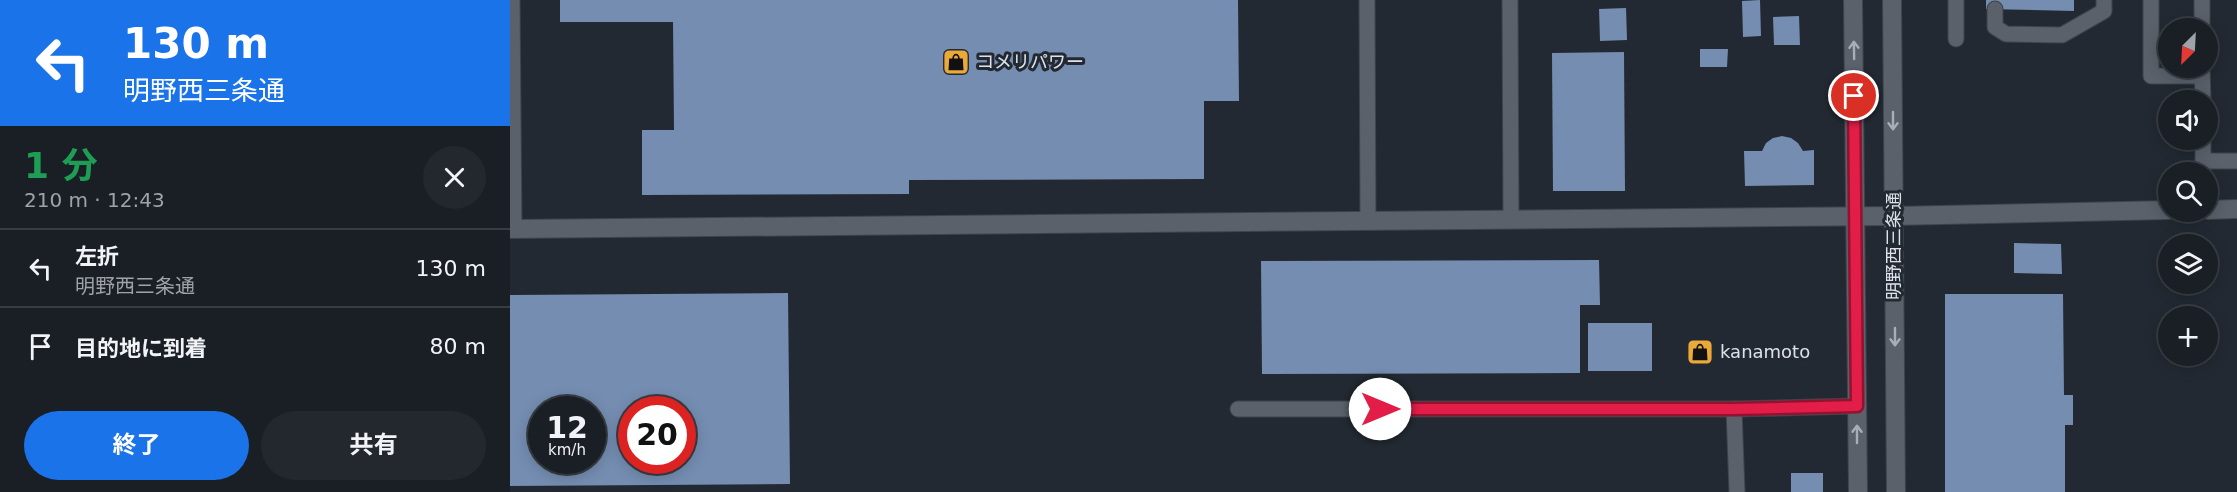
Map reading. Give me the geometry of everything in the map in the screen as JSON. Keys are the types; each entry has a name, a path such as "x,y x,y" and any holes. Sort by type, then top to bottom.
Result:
{"street":[{"name":"明野西三条通","path":"1853,0 1858,492"},
{"name":"明野西三条通","path":"1892,0 1896,492"},
{"path":"2218,210 2237,209"},
{"path":"512,229 1894,216 2158,210"}],"lane":[{"path":"512,0 512,229"},
{"path":"1367,0 1368,220"},
{"path":"1510,0 1511,219"},
{"path":"1956,0 1956,39"},
{"path":"1995,9 1995,27 2006,34 2062,35 2104,11 2104,0"},
{"path":"2151,0 2151,76 2158,75"},
{"path":"2202,0 2202,18"},
{"path":"2218,164 2237,160"},
{"path":"1238,409 1734,409 1857,406"},
{"path":"1734,409 1737,492"}],"building":[{"name":"コメリパワー","path":"560,0 1238,0 1239,101 1204,101 1204,179 909,180 909,194 642,195 642,130 674,130 673,22 560,22"},
{"path":"1760,0 1761,36 1743,37 1742,1"},
{"path":"1986,0 2074,0 2074,11 1986,9"},
{"path":"1626,8 1627,40 1600,41 1599,9"},
{"path":"1799,16 1800,45 1774,45 1773,17"},
{"path":"1700,49 1728,49 1727,67 1700,67"},
{"path":"1624,52 1625,191 1553,191 1552,53"},
{"path":"1782,136 1798,143 1803,151 1814,150 1814,185 1745,186 1744,151 1762,151 1766,143"},
{"path":"2014,243 2061,244 2062,274 2014,273"},
{"path":"1599,260 1600,305 1580,305 1580,373 1262,374 1261,261"},
{"path":"788,293 790,484 510,486 510,295"},
{"path":"1945,294 2063,294 2064,395 2073,395 2073,425 2065,425 2065,492 1945,492"},
{"path":"1588,323 1652,323 1652,371 1588,371"},
{"path":"1791,473 1823,473 1823,492 1791,492"}],"place":[{"name":"コメリパワー","path":"956,62"},
{"name":"kanamoto","path":"1700,352"}],"route":[{"path":"1380,409 1734,409 1857,406 1854,96"}]}
